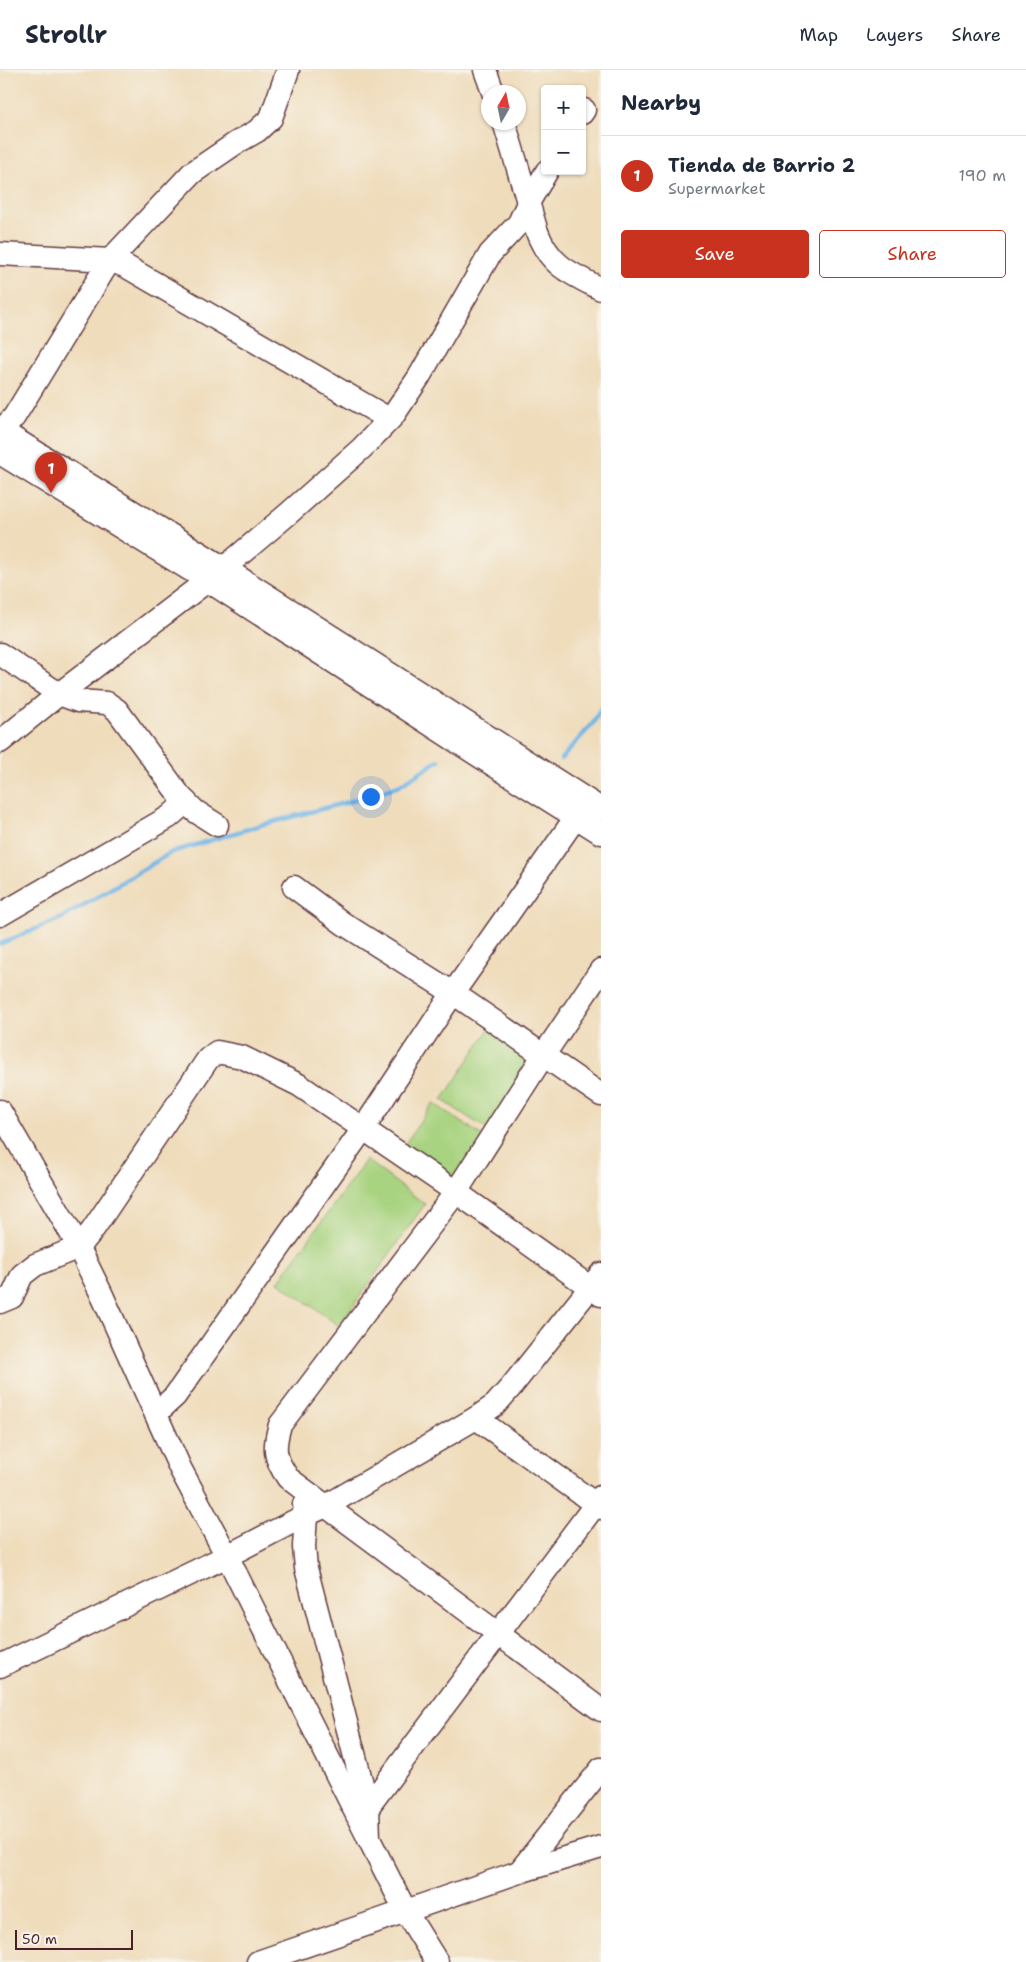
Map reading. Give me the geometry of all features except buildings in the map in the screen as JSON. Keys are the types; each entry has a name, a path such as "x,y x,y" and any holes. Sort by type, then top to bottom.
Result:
{"street":[{"path":"288,70 270,118 257,131 192,173 110,260 14,417 0,431 216,574 484,760 601,833"},
{"path":"485,70 490,85"},
{"path":"506,130 544,249 567,271 601,288"},
{"path":"0,742 59,694 216,574 288,514 362,448 389,419 419,377 490,254 519,223 545,175"},
{"path":"0,254 110,260 126,267 389,419"},
{"path":"0,453 216,574 601,809"},
{"path":"0,654 59,694 78,702 107,703 117,710 186,802 195,811 217,825"},
{"path":"0,915 169,817 186,802"},
{"path":"155,1411 174,1396 363,1129 453,993 576,817"},
{"path":"294,887 344,924 453,993 601,1095"},
{"path":"601,970 543,1056 456,1192 280,1425 275,1449 277,1462 288,1478 302,1488 316,1511 497,1634 601,1710"},
{"path":"0,1302 12,1297 22,1275 34,1265 79,1247 92,1231 208,1059 217,1052 242,1057 299,1085 598,1286 512,1388 494,1405 476,1418 316,1511 228,1556 0,1666"},
{"path":"0,1111 79,1247 181,1470 228,1556 406,1912 437,1962"},
{"path":"368,1807 497,1634 599,1503 476,1418"},
{"path":"316,1511 304,1547 306,1568 368,1807 369,1838"},
{"path":"519,1872 601,1770"},
{"path":"258,1962 519,1872 601,1847"}],"green space":[{"path":"491,1026 537,1057 488,1130 442,1100"},
{"path":"433,1103 484,1137 455,1178 405,1144"},
{"path":"366,1160 425,1204 339,1326 278,1282"}],"waterway":[{"path":"561,759 594,722 601,708"},
{"path":"0,944 62,918 172,852 399,786 439,760"}],"place":[{"name":"Tienda de Barrio 2","path":"51,493"}]}
